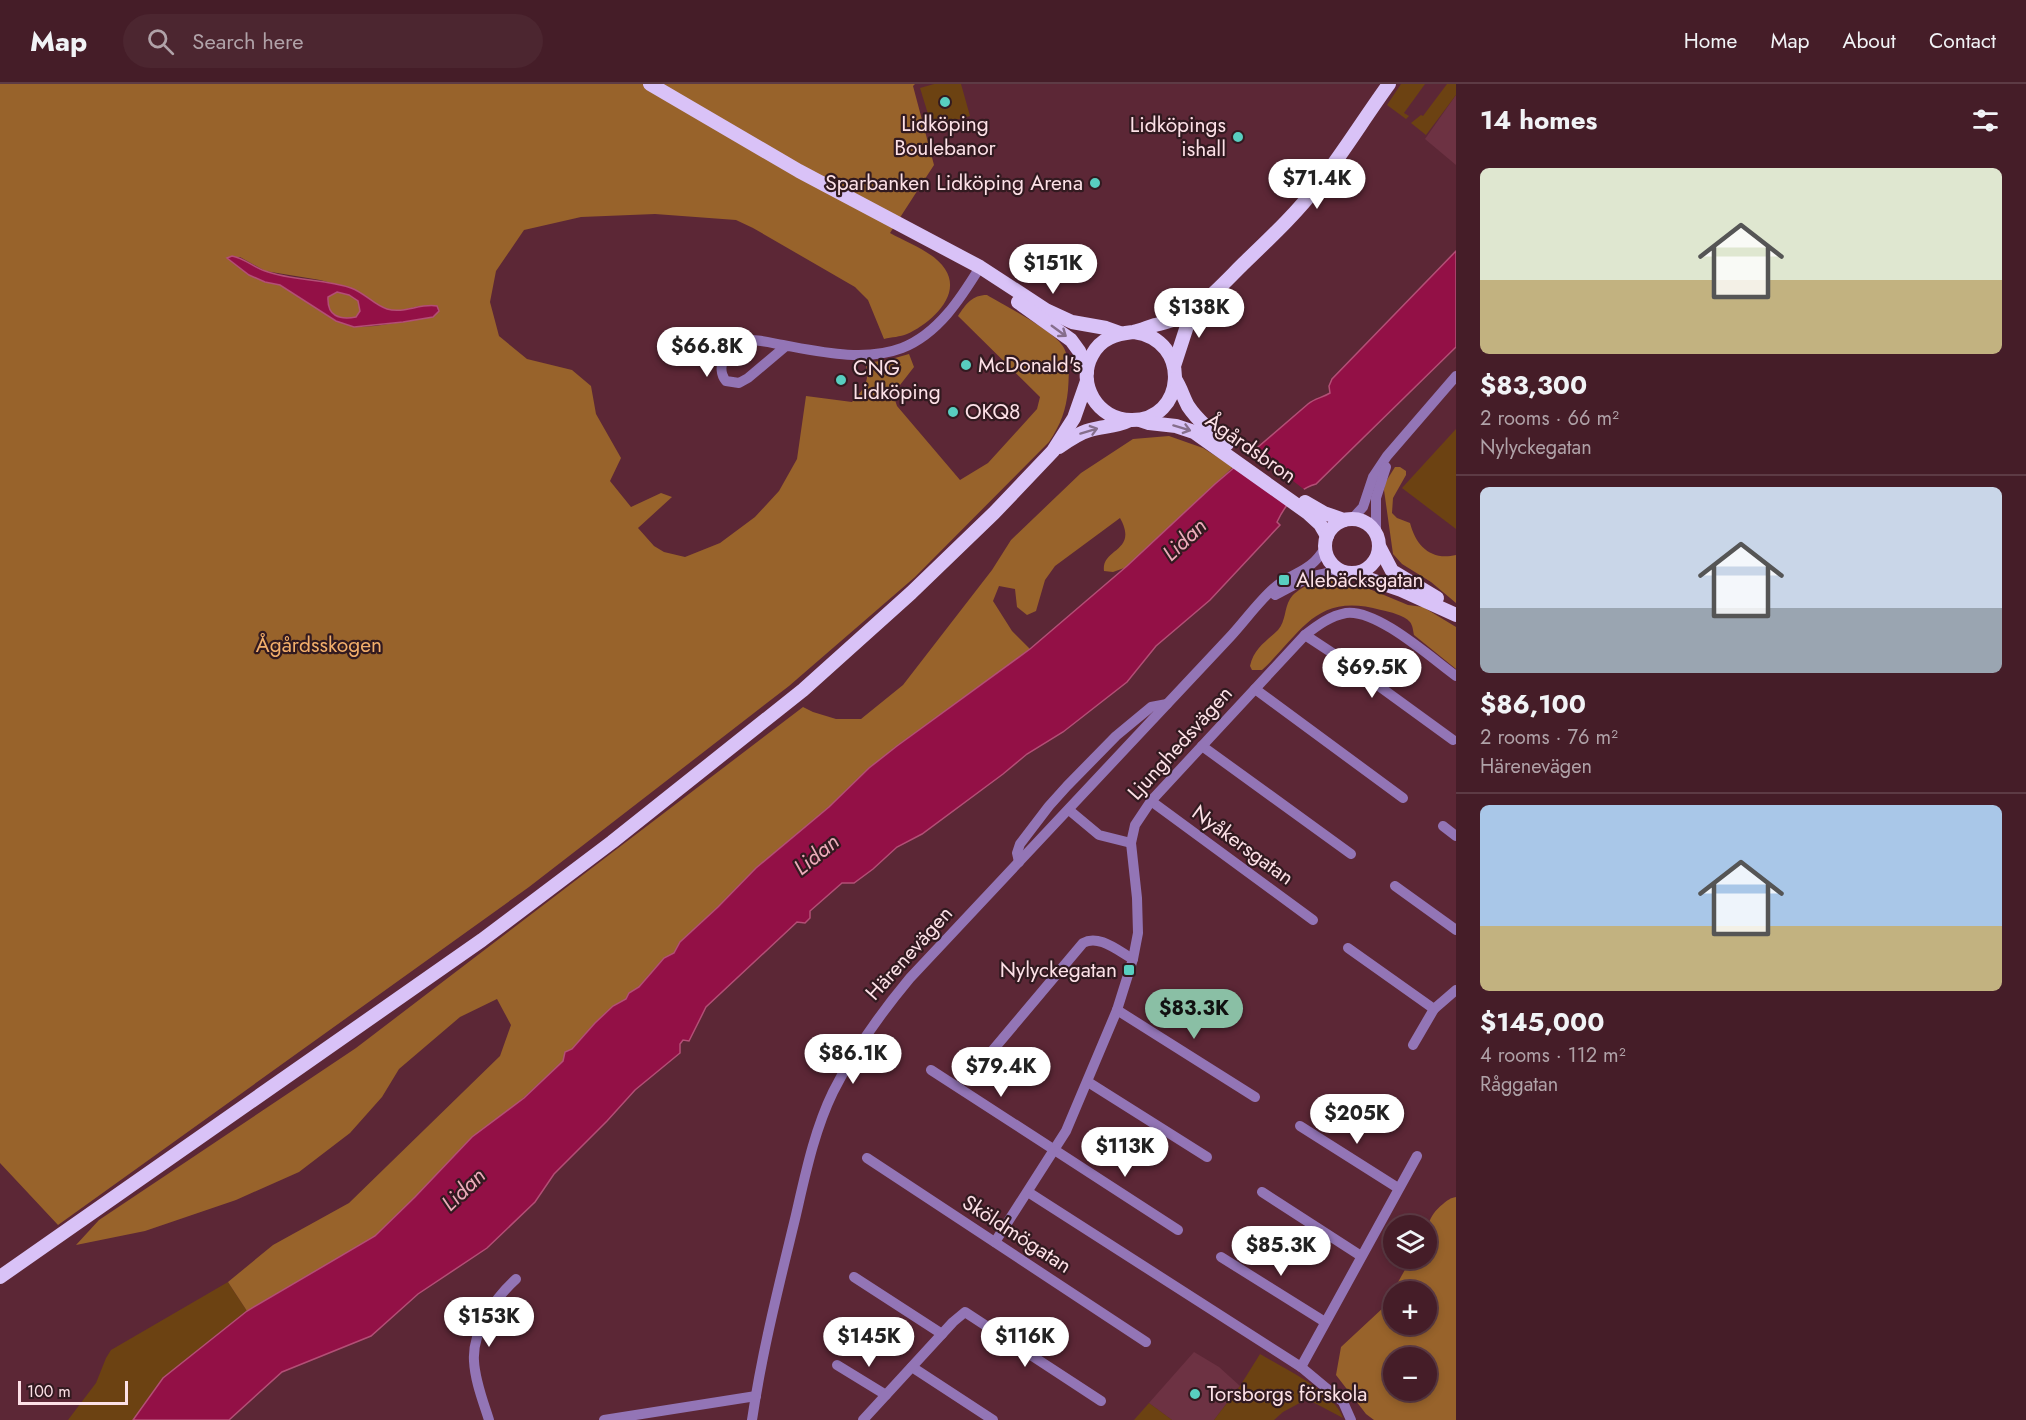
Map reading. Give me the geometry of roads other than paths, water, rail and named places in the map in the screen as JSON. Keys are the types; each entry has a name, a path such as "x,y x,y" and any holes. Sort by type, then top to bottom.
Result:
{"main road":[{"path":"650,84 799,171 979,269 1061,317 1083,325 1142,333 1157,340 1168,351 1175,373"},
{"path":"0,1276 482,940 612,842 803,690 911,593 994,513 1053,451 1074,418 1092,354 1097,347 1104,341 1127,332 1188,315 1205,301 1268,240 1318,186 1389,84"},
{"path":"979,269 1071,340 1078,351 1087,376 1091,396 1101,409 1114,417 1134,420"},
{"path":"1053,451 1073,437 1089,430 1118,426 1148,417 1164,406 1170,398 1187,326 1205,301"},
{"name":"Ågårdsbron","path":"1175,373 1187,404 1194,414 1224,446 1310,510 1320,524 1326,542"},
{"name":"Ågårdsbron","path":"1134,420 1176,426 1224,446"},
{"name":"Ågårdsbron","path":"1310,510 1348,519"},
{"path":"1348,519 1366,522 1376,531 1380,548 1392,571 1433,595 1454,614 1356,573 1341,570 1330,561 1326,542 1334,526 1348,519"},
{"path":"1356,573 1373,564 1380,548"}],"street":[{"path":"786,346 748,378 733,383 726,381 722,376 720,370 726,355 738,343 748,341 847,354 876,354 912,344 943,320 979,269"},
{"path":"1348,519 1363,507 1381,464 1456,376"},
{"path":"1376,531 1378,487 1395,448"},
{"name":"Härenevägen","path":"752,1420 780,1278 817,1135 832,1094 852,1055 882,1011 910,978 1069,810 1267,594 1284,580 1311,567 1326,542"},
{"name":"Härenevägen","path":"1260,604 1309,577 1341,570"},
{"name":"Ljunghedsvägen","path":"995,1242 1055,1151 1069,1125 1117,1010 1137,942 1138,916 1131,843 1135,825 1151,801 1305,635 1334,616 1346,613 1367,615 1383,623 1456,676"},
{"path":"1305,635 1453,740"},
{"path":"1255,689 1403,798"},
{"path":"1019,862 1017,853 1020,844 1055,799 1116,736 1151,707 1167,704"},
{"path":"1202,746 1351,854"},
{"name":"Nyåkersgatan","path":"1151,801 1313,920"},
{"path":"1069,810 1093,832 1131,843"},
{"path":"1443,826 1456,836"},
{"path":"1395,886 1456,930"},
{"path":"987,1057 1083,943 1098,940 1133,959"},
{"path":"1348,948 1434,1009"},
{"path":"1413,1045 1434,1009 1456,990"},
{"path":"1117,1010 1255,1097"},
{"path":"931,1070 1178,1230"},
{"path":"1088,1082 1207,1157"},
{"path":"1300,1126 1398,1188"},
{"path":"1301,1367 1417,1156"},
{"name":"Sköldmögatan","path":"867,1158 1146,1342"},
{"path":"1028,1192 1301,1367 1343,1402 1351,1420"},
{"path":"1262,1192 1361,1256"},
{"path":"1221,1257 1325,1322"},
{"path":"854,1277 942,1334"},
{"path":"489,1420 476,1375 475,1346 492,1307 516,1279"},
{"path":"863,1420 965,1312 1101,1401"},
{"path":"837,1365 886,1395"},
{"path":"912,1367 993,1420"},
{"path":"604,1420 756,1396"}],"water":[{"name":"Lidan","path":"1456,251 1456,347 1316,484 1309,486 1293,499 1277,522 1280,525 1210,600 1156,646 1127,682 1063,732 1027,754 922,834 897,847 854,883 842,883 810,911 810,918 805,923 797,922 706,1007 689,1041 683,1040 680,1044 680,1053 635,1090 554,1174 535,1202 487,1248 418,1294 371,1336 282,1372 229,1420 133,1420 163,1378 247,1311 375,1236 472,1137 524,1098 563,1061 565,1052 572,1049 613,1006 626,999 629,993 639,987 664,958 674,953 680,942 756,868 829,807 869,768 1030,649 1127,566 1215,484 1308,404 1330,393 1329,386 1332,379"},
{"path":"236,257 276,274 351,288 387,309 400,310 431,305 437,306 439,311 433,317 354,327 336,321 280,285 249,275 227,258","holes":["337,292 349,295 358,301 360,311 356,317 344,318 335,315 330,309 328,297"]}],"place":[{"name":"Lidköping Boulebanor","path":"945,102"},
{"name":"Lidköpings ishall","path":"1238,137"},
{"name":"Sparbanken Lidköping Arena","path":"1095,183"},
{"name":"McDonald's","path":"966,365"},
{"name":"CNG Lidköping","path":"841,380"},
{"name":"OKQ8","path":"953,412"},
{"name":"Alebäcksgatan","path":"1284,580"},
{"name":"Nylyckegatan","path":"1129,970"},
{"name":"Torsborgs förskola","path":"1195,1394"}],"park label":[{"name":"Ågårdsskogen","path":"319,645"}]}
